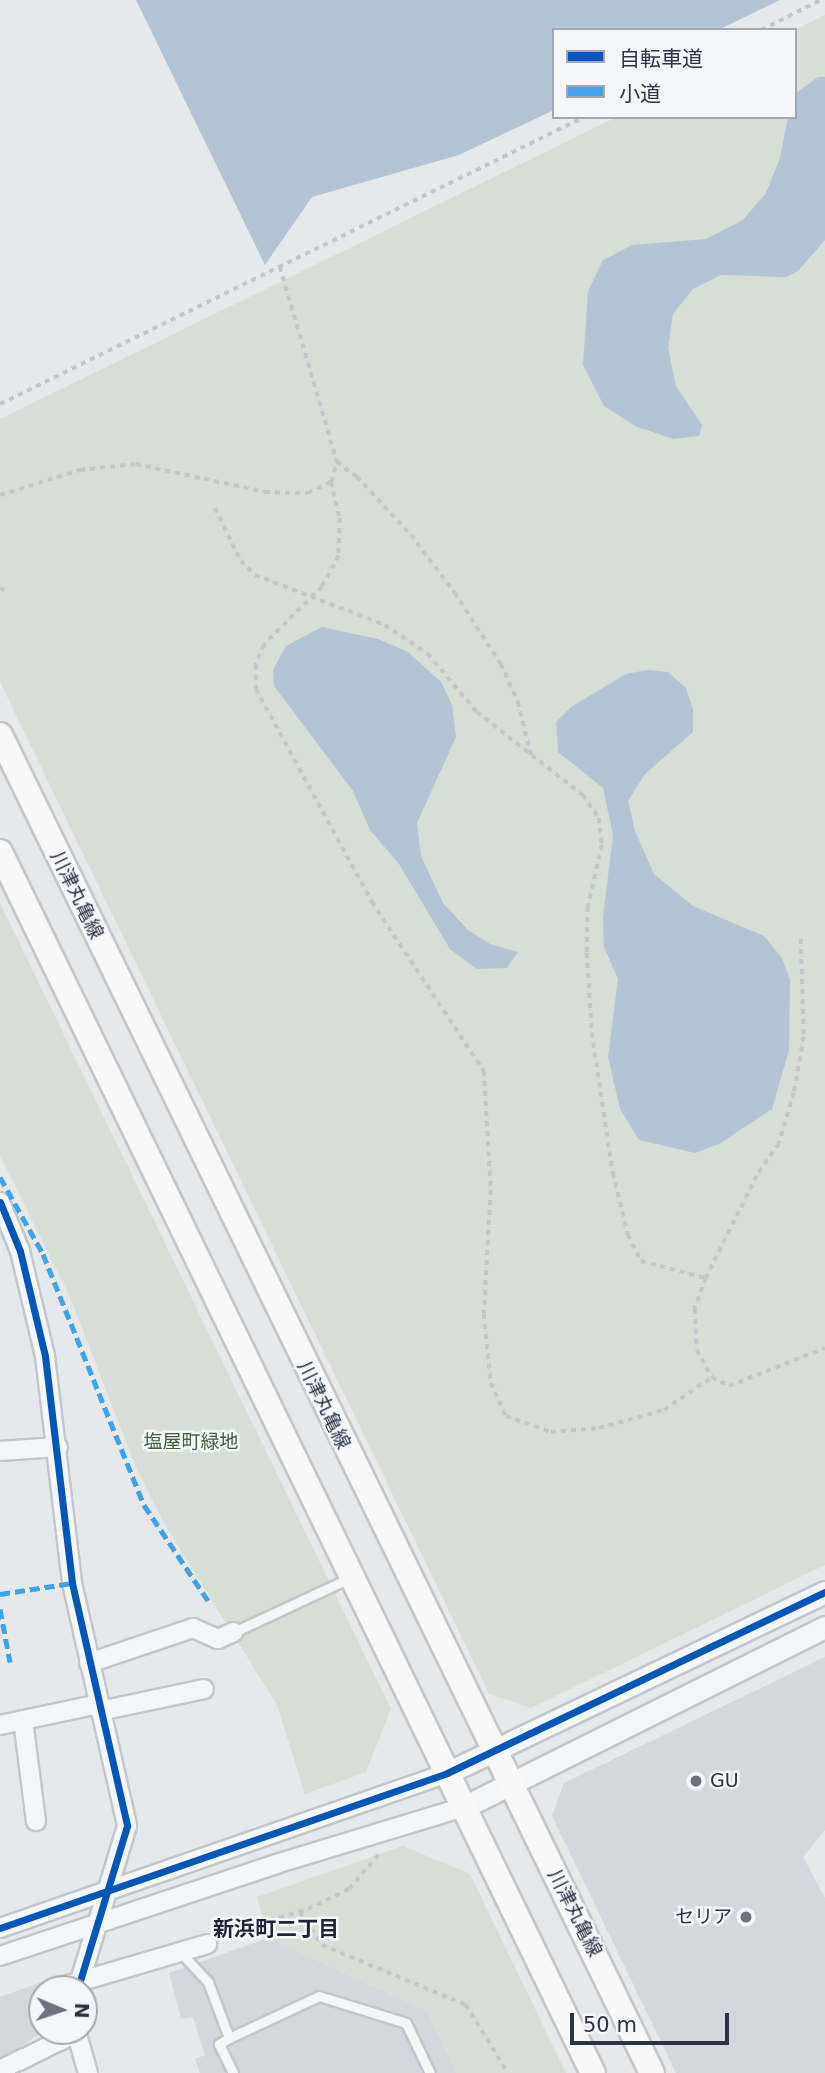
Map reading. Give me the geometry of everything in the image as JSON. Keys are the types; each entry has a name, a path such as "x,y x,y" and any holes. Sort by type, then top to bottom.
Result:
{"main road":[{"name":"川津丸亀線","path":"0,735 493,1754 652,2073"},
{"path":"0,852 593,2073"}],"street":[{"path":"0,1202 20,1251 45,1356 58,1447 72,1583 127,1826 100,1921 78,1975"},
{"path":"0,1451 58,1447"},
{"path":"0,1928 447,1773 493,1754 825,1592"},
{"path":"0,1955 464,1807 825,1627"},
{"path":"89,1663 193,1628 218,1639 234,1632"},
{"path":"0,1725 204,1689"},
{"path":"23,1720 36,1821"},
{"path":"98,1977 207,1944"},
{"path":"0,2070 50,2045"},
{"path":"80,2045 88,2073"}],"lane":[{"path":"234,1632 352,1577"},
{"path":"179,1952 193,1961 208,1982 229,2038"},
{"path":"233,2073 219,2044 319,1996 406,2023 430,2073"}],"path":[{"path":"765,28 820,1 825,8"},
{"path":"0,404 580,119"},
{"path":"280,267 337,462 411,535 455,593 501,664 518,702 532,759"},
{"path":"337,462 331,482 340,518 339,556 312,597 264,645 256,665 256,689 372,902 484,1071 491,1190 484,1314 491,1383 506,1416 551,1432 599,1428 664,1410 712,1377"},
{"path":"0,495 80,470 136,464 265,492 308,492 331,482"},
{"path":"215,508 242,561 255,575 384,625 428,654 477,712 532,759 583,795 599,818 602,845 588,906 590,993 613,1174 628,1235 641,1261 706,1278"},
{"path":"801,939 804,1037 794,1093 779,1144 757,1176 706,1278 695,1309 697,1350 712,1377 729,1386 825,1348"},
{"path":"241,1928 300,1912 349,1889 380,1855 390,1829"},
{"path":"300,1912 321,1945 466,2006 508,2073"}],"shaded area":[{"path":"825,1657 825,1830 803,1857 825,1898 825,2073 676,2073 552,1816 564,1783"},
{"path":"268,1938 427,2011 457,2073 200,2073 195,2059 205,2055 193,2017 181,2019 169,1973"},
{"path":"28,1987 28,2042 0,2062 0,1997"}],"green space":[{"path":"825,15 825,1565 531,1708 489,1694 0,682 0,419 613,119 797,119 797,29"},
{"name":"塩屋町緑地","path":"0,903 391,1709 366,1772 305,1794 277,1705 165,1525 135,1465 70,1297 0,1156"},
{"path":"403,1846 470,1874 566,2073 457,2073 427,2011 268,1938 257,1897"}],"water":[{"path":"136,0 780,0 722,28 552,28 552,111 459,155 312,197 265,265"},
{"path":"818,77 825,77 825,240 798,271 786,277 721,275 693,289 673,314 668,348 676,386 702,425 699,436 673,439 635,426 604,406 583,365 588,291 603,260 632,245 706,239 743,220 766,193 780,158 788,119 797,119 797,93"},
{"path":"322,627 378,639 408,652 441,682 452,705 456,737 417,823 421,856 443,903 468,930 490,944 518,952 507,968 477,969 450,949 399,864 370,830 353,791 274,686 273,670 286,646"},
{"path":"647,670 668,672 686,688 693,709 693,732 645,774 628,801 635,831 654,874 693,906 764,936 782,958 790,980 789,1050 772,1109 719,1144 695,1153 639,1140 620,1109 608,1057 618,979 604,947 603,917 613,835 603,788 558,752 556,722 571,707 626,674"}],"marked path":[{"path":"0,1177 43,1254 144,1505 211,1605"},
{"path":"0,1594 72,1583"},
{"path":"0,1609 10,1662"}],"cycle path":[{"path":"0,1202 20,1251 45,1356 72,1583 127,1826 82,1975"},
{"path":"0,1928 447,1773 825,1592"}],"place":[{"name":"GU","path":"696,1781"},
{"name":"セリア","path":"746,1917"}],"district":[{"name":"新浜町二丁目","path":"276,1929"}]}
